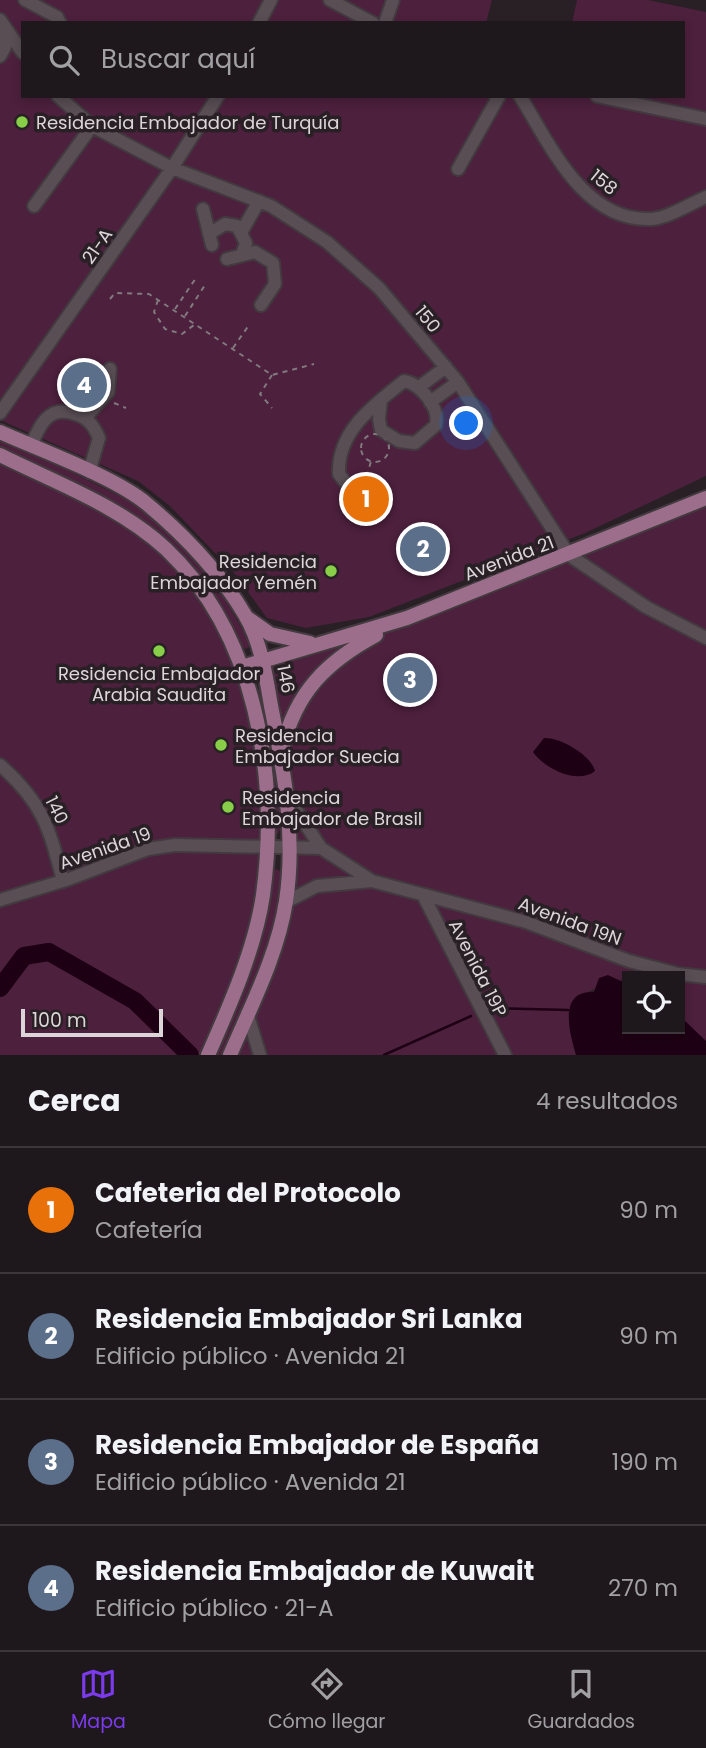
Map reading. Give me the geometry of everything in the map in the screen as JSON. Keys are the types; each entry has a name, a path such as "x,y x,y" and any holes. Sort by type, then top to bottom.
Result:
{"main road":[{"name":"146","path":"0,432 89,472 145,502 221,579 246,617 262,660 286,795 290,848 286,902 266,968 230,1055"},
{"path":"0,455 130,520 166,549 203,590 226,630 242,667 260,742 266,794 263,896 249,951 208,1055"},
{"name":"Avenida 21","path":"242,667 315,644 364,633 407,618 706,498"},
{"path":"203,590 221,579"},
{"path":"246,617 270,634 315,644"},
{"path":"281,755 290,721 304,695 325,669 347,651 407,618"}],"street":[{"path":"25,0 57,17 59,21"},
{"path":"261,21 271,0"},
{"path":"330,0 369,21"},
{"path":"386,21 393,0"},
{"path":"2,30 21,51"},
{"path":"0,56 5,47 2,30"},
{"name":"150","path":"60,98 92,126 172,168 271,206 327,242 379,288 458,382 569,555 629,597 706,638"},
{"name":"21-A","path":"0,413 172,168 217,98"},
{"path":"458,169 498,98"},
{"name":"158","path":"521,98 573,179 601,205 620,214 652,219 706,197"},
{"path":"606,98 706,119"},
{"path":"34,206 92,126"},
{"path":"242,254 246,243 242,231 258,201"},
{"path":"203,209 211,239 225,224 242,231"},
{"path":"227,259 242,254 262,254 276,269 275,284 261,305"},
{"path":"419,387 446,367"},
{"path":"85,418 108,392 110,369"},
{"path":"352,491 340,474 339,461 343,443 355,426 382,400 404,381 419,387 437,413 436,425 415,443 399,441 381,430 355,426"},
{"path":"430,402 458,382"},
{"path":"381,430 379,418 382,400"},
{"path":"31,446 50,414 61,410 85,418 92,423 99,438 89,472"},
{"name":"140","path":"0,765 23,787 42,811 63,881"},
{"path":"286,795 321,848 372,881 423,895"},
{"name":"Avenida 19","path":"0,900 63,881 148,849 175,845 290,848"},
{"path":"290,848 321,848"},
{"path":"342,883 344,863"},
{"path":"286,902 317,886 372,881"},
{"name":"Avenida 19N","path":"423,895 526,922 629,961 678,974 706,977"},
{"name":"Avenida 19P","path":"423,895 505,1055"},
{"path":"247,1013 260,1055"}],"path":[{"path":"174,310 196,278"},
{"path":"184,317 205,285"},
{"path":"110,299 115,293 149,294 272,375"},
{"path":"158,300 154,312 165,329 182,334 195,324"},
{"path":"233,349 249,325"},
{"path":"272,408 260,394 272,375 314,364"},
{"path":"103,399 127,408"},
{"path":"370,435 379,435 386,440 388,449 384,457 372,461 364,456 362,444 370,435"},
{"path":"352,491 366,480 372,461"}],"shaded area":[{"path":"0,0 492,0 487,21 21,21 21,98 685,98 685,21 572,21 577,0 648,0 706,12 706,476 585,533 369,617 306,628 267,618 235,574 170,506 138,481 0,420"},
{"path":"0,437 134,503 152,515 208,573 208,577 202,579 130,511 0,448"},
{"path":"0,455 130,520 166,549 226,630 260,742 263,896 208,1055 0,1055"},
{"path":"706,498 706,1041 685,1024 685,971 622,971 622,980 591,991 574,1002 570,1011 570,1022 576,1055 230,1055 266,968 290,848 263,660 364,633"},
{"path":"216,592 223,596 250,643 249,647 245,649 240,645 213,595"},
{"path":"257,689 260,690 264,707 276,774 282,825 277,835 273,832"},
{"path":"544,738 558,740 574,748 588,759 595,771 588,775 571,776 545,764 533,752"},
{"path":"276,869 280,871 280,893 276,917 261,964 223,1055 213,1055 263,931 271,872"},
{"path":"608,975 622,982 622,1034 685,1034 685,1021 706,1041 706,1055 576,1055 569,1025 570,1006 582,993 594,992 599,978"}],"waterway":[{"path":"0,988 24,956 49,952 135,1001 190,1055"},
{"path":"488,1008 568,1010"},
{"path":"384,1055 471,1016"}],"place":[{"name":"Residencia Embajador de Turquía","path":"22,122"},
{"name":"Residencia Embajador de Kuwait","path":"84,385"},
{"name":"Cafeteria del Protocolo","path":"366,499"},
{"name":"Residencia Embajador Sri Lanka","path":"423,549"},
{"name":"Residencia Embajador Yemén","path":"331,571"},
{"name":"Residencia Embajador Arabia Saudita","path":"159,651"},
{"name":"Residencia Embajador de España","path":"410,680"},
{"name":"Residencia Embajador Suecia","path":"221,745"},
{"name":"Residencia Embajador de Brasil","path":"228,807"}]}
